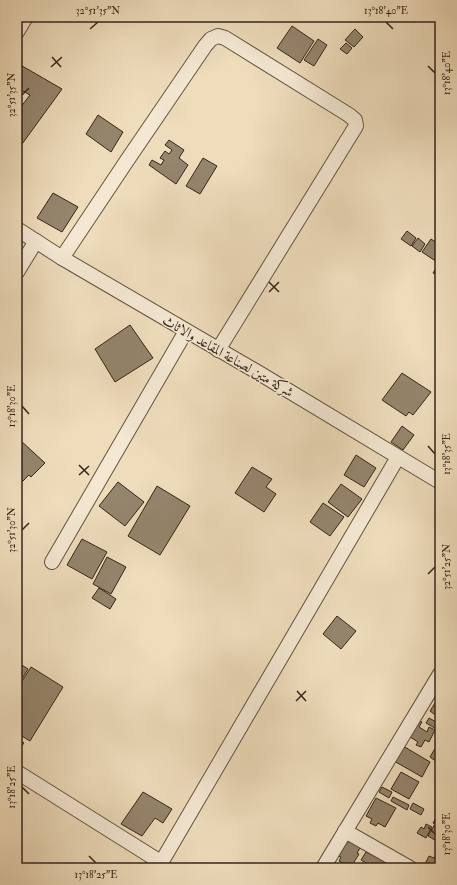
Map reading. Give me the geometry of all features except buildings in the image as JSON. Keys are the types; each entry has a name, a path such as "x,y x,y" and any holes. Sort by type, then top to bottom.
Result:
{"street":[{"path":"17,32 26,17"},
{"path":"62,258 205,46 211,39 218,36 226,38 348,115 354,120 356,126 218,350"},
{"name":"شركة متين لصناعة المقاعد والاثاث","path":"17,228 62,258 439,480"},
{"path":"17,272 36,241"},
{"path":"52,562 186,331"},
{"path":"17,772 160,865 398,457"},
{"path":"323,868 440,674"},
{"path":"345,831 410,868"}]}
